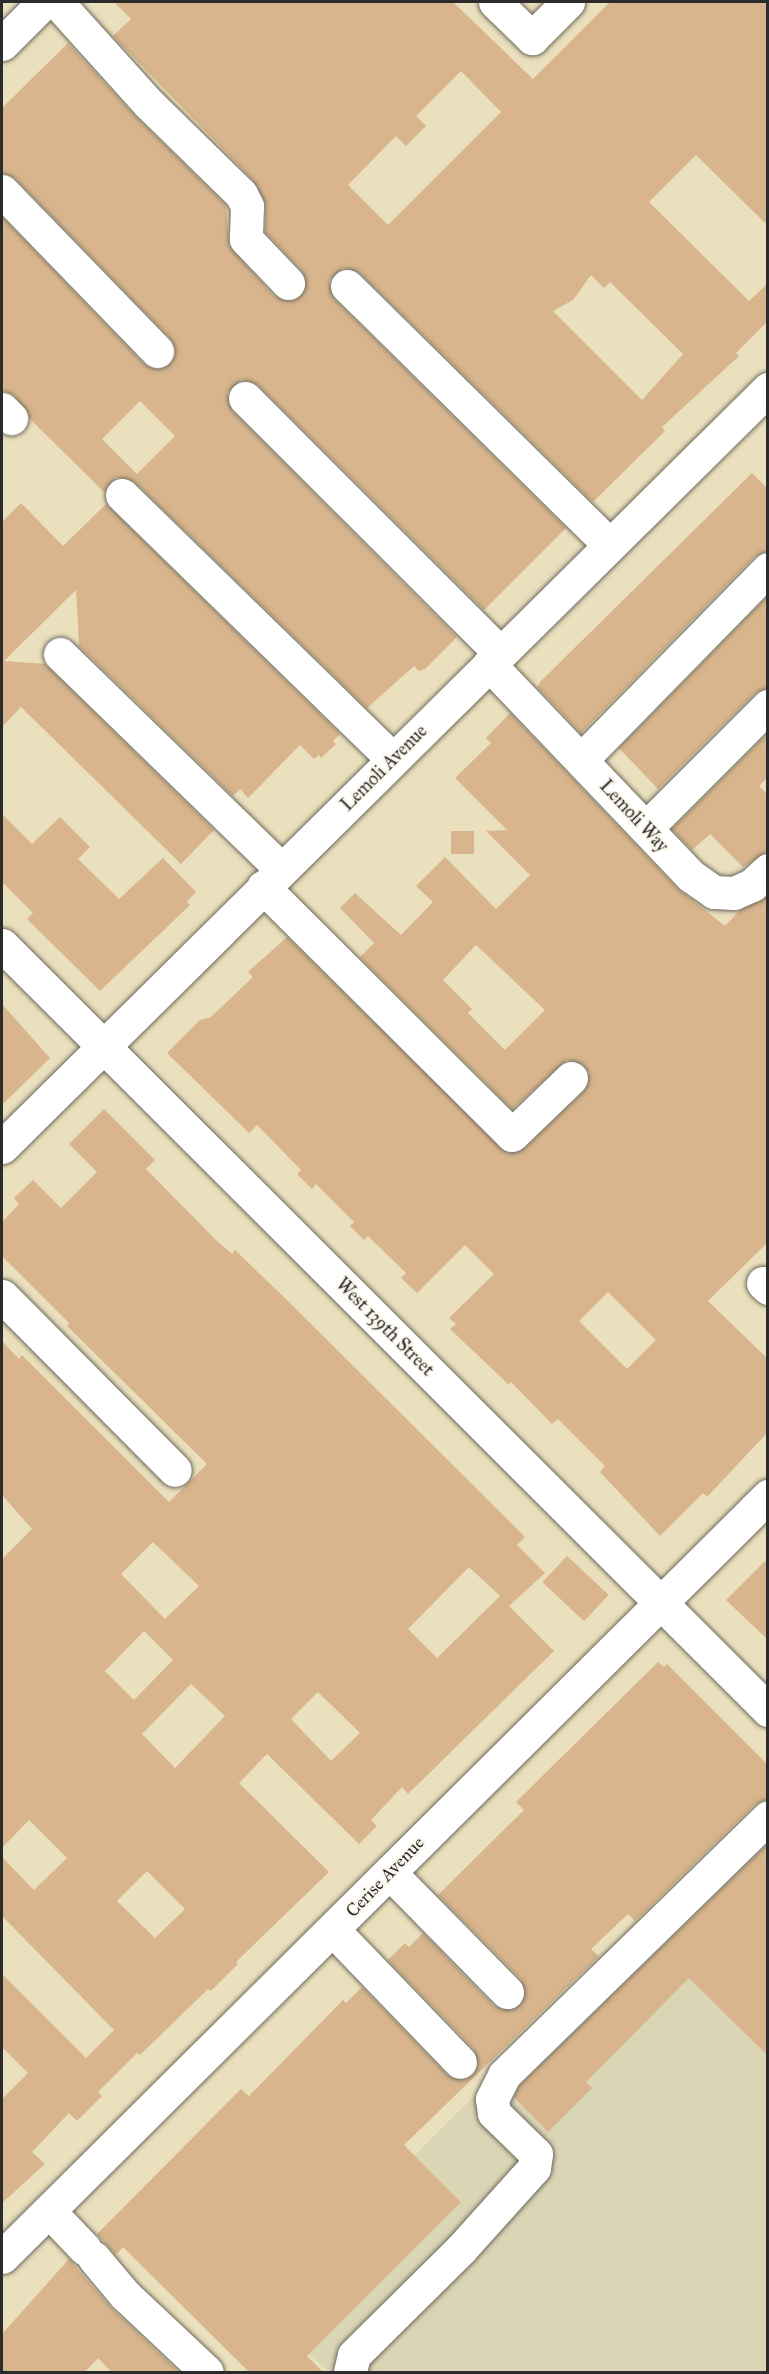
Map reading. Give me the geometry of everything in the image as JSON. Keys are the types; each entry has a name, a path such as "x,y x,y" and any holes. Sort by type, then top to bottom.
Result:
{"street":[{"path":"2,44 44,2"},
{"path":"57,2 150,104 241,194 247,207 246,239 288,283"},
{"path":"495,2 532,38 568,2"},
{"path":"2,191 157,351"},
{"path":"347,286 610,545"},
{"name":"Lemoli Way","path":"245,398 494,659 514,691 691,876 714,892 735,893 752,885 768,870"},
{"name":"Lemoli Avenue","path":"2,1147 610,545 763,404"},
{"path":"122,495 393,759"},
{"path":"580,760 768,569"},
{"path":"60,654 512,1135 571,1078"},
{"path":"646,828 768,706"},
{"name":"West 139th Street","path":"2,945 768,1710"},
{"path":"2,1296 174,1470"},
{"name":"Cerise Avenue","path":"2,2257 768,1496"},
{"path":"350,2373 350,2362 358,2350 461,2249 534,2168 536,2154 494,2113 492,2099 504,2075 768,1817"},
{"path":"390,1873 507,1992"},
{"path":"333,1930 460,2062"},
{"path":"49,2211 125,2295 207,2373"}],"shaded area":[{"path":"767,1804 767,2372 328,2372 262,2308"}],"building":[{"path":"114,2 453,2 533,79 610,2 768,2 768,226 696,155 649,202 749,301 768,283 768,321 736,353 739,356 662,427 665,431 593,502 360,273 343,268 329,281 334,299 566,528 484,610 258,385 241,380 227,393 232,411 457,637 425,669 419,671 414,666 367,708 135,482 116,477 104,492 29,418 15,396 2,390 2,217 144,364 162,369 175,356 170,338 15,178 2,173 2,108 68,43 136,117 226,205 229,246 274,296 293,301 306,288 302,271 265,232 266,206 254,181 113,36 131,19","holes":["461,71 501,112 388,225 348,185 396,136 406,146 426,126 416,116","591,275 604,288 610,282 683,354 642,400 553,311 573,300","140,401 175,436 137,474 102,439"]},
{"path":"752,473 768,489 768,551 755,556 581,733 537,687"},
{"path":"21,503 63,546 106,504 340,734 333,741 336,744 321,758 319,755 314,759 300,745 248,798 240,789 233,796 79,646 76,590 4,661 45,664 214,830 181,864 21,707 2,727 2,522"},
{"path":"768,596 768,688 755,693 658,789 619,748"},
{"path":"510,713 678,889 725,926 740,910 768,896 768,1242 708,1301 768,1359 768,1432 707,1497 703,1493 660,1536 600,1472 605,1466 558,1419 552,1424 511,1382 508,1384 450,1329 456,1324 449,1318 494,1274 465,1245 417,1293 401,1278 406,1273 368,1236 364,1240 350,1226 354,1222 316,1184 312,1189 297,1174 301,1170 257,1125 249,1133 167,1053 200,1020 211,1017 253,977 248,972 287,937 507,1153 525,1148 584,1091 589,1073 584,1065 567,1060 512,1109 360,957 374,943 340,908 355,893 401,935 433,902 416,886 445,857 496,909 530,875 486,831 507,830 455,778 491,743 486,738","holes":["476,945 545,1010 505,1050 468,1013 472,1009 443,980","608,1292 656,1340 627,1369 579,1321"]},
{"path":"768,733 768,777 759,786 768,795 768,852 743,867 710,834 692,850 672,829"},
{"path":"2,814 32,844 60,817 90,847 78,859 119,899 163,858 196,892 187,902 190,905 100,991 27,919 33,913 2,882"},
{"path":"451,831 474,831 474,854 451,854"},
{"path":"2,1004 50,1058 2,1105"},
{"path":"104,1109 155,1160 146,1169 218,1242 232,1254 235,1250 289,1302 525,1537 517,1545 545,1573 509,1606 554,1651 408,1794 402,1787 371,1820 377,1826 359,1844 267,1754 239,1783 329,1872 236,1962 238,1964 211,1991 208,1989 140,2055 137,2053 98,2092 102,2096 77,2121 69,2113 32,2152 45,2164 2,2203 2,2099 28,2073 2,2047 2,1974 86,2058 114,2030 2,1916 2,1857 34,1890 67,1858 29,1820 2,1848 2,1559 32,1529 2,1495 2,1341 19,1359 22,1355 169,1502 207,1464 67,1326 69,1323 2,1256 2,1222 19,1204 14,1198 33,1180 61,1208 97,1172 69,1144","holes":["153,1542 199,1586 165,1619 121,1574","469,1567 500,1596 437,1658 408,1629","144,1631 173,1660 134,1700 105,1671","191,1684 225,1716 175,1768 142,1734","318,1692 360,1733 331,1761 291,1719","147,1871 185,1909 155,1938 117,1901"]},
{"path":"567,1556 609,1595 584,1621 542,1582"},
{"path":"768,1558 768,1640 726,1600"},
{"path":"658,1662 664,1667 667,1664 768,1765 768,1799 755,1804 635,1921 628,1914 591,1949 599,1956 404,2145 461,2202 307,2356 324,2373 250,2373 123,2247 116,2255 97,2234 241,2089 249,2096 343,2000 346,2003 362,1987 447,2075 464,2080 473,2075 478,2067 474,2049 388,1960 405,1943 409,1947 423,1933 494,2006 511,2010 520,2005 525,1996 521,1979 438,1895 524,1810 516,1802"},
{"path":"768,1844 768,2056 689,1978 586,2082 592,2088 548,2132 514,2097 519,2086"},
{"path":"69,2259 112,2309 180,2373 112,2373 98,2358 84,2373 2,2373 2,2334"}]}
